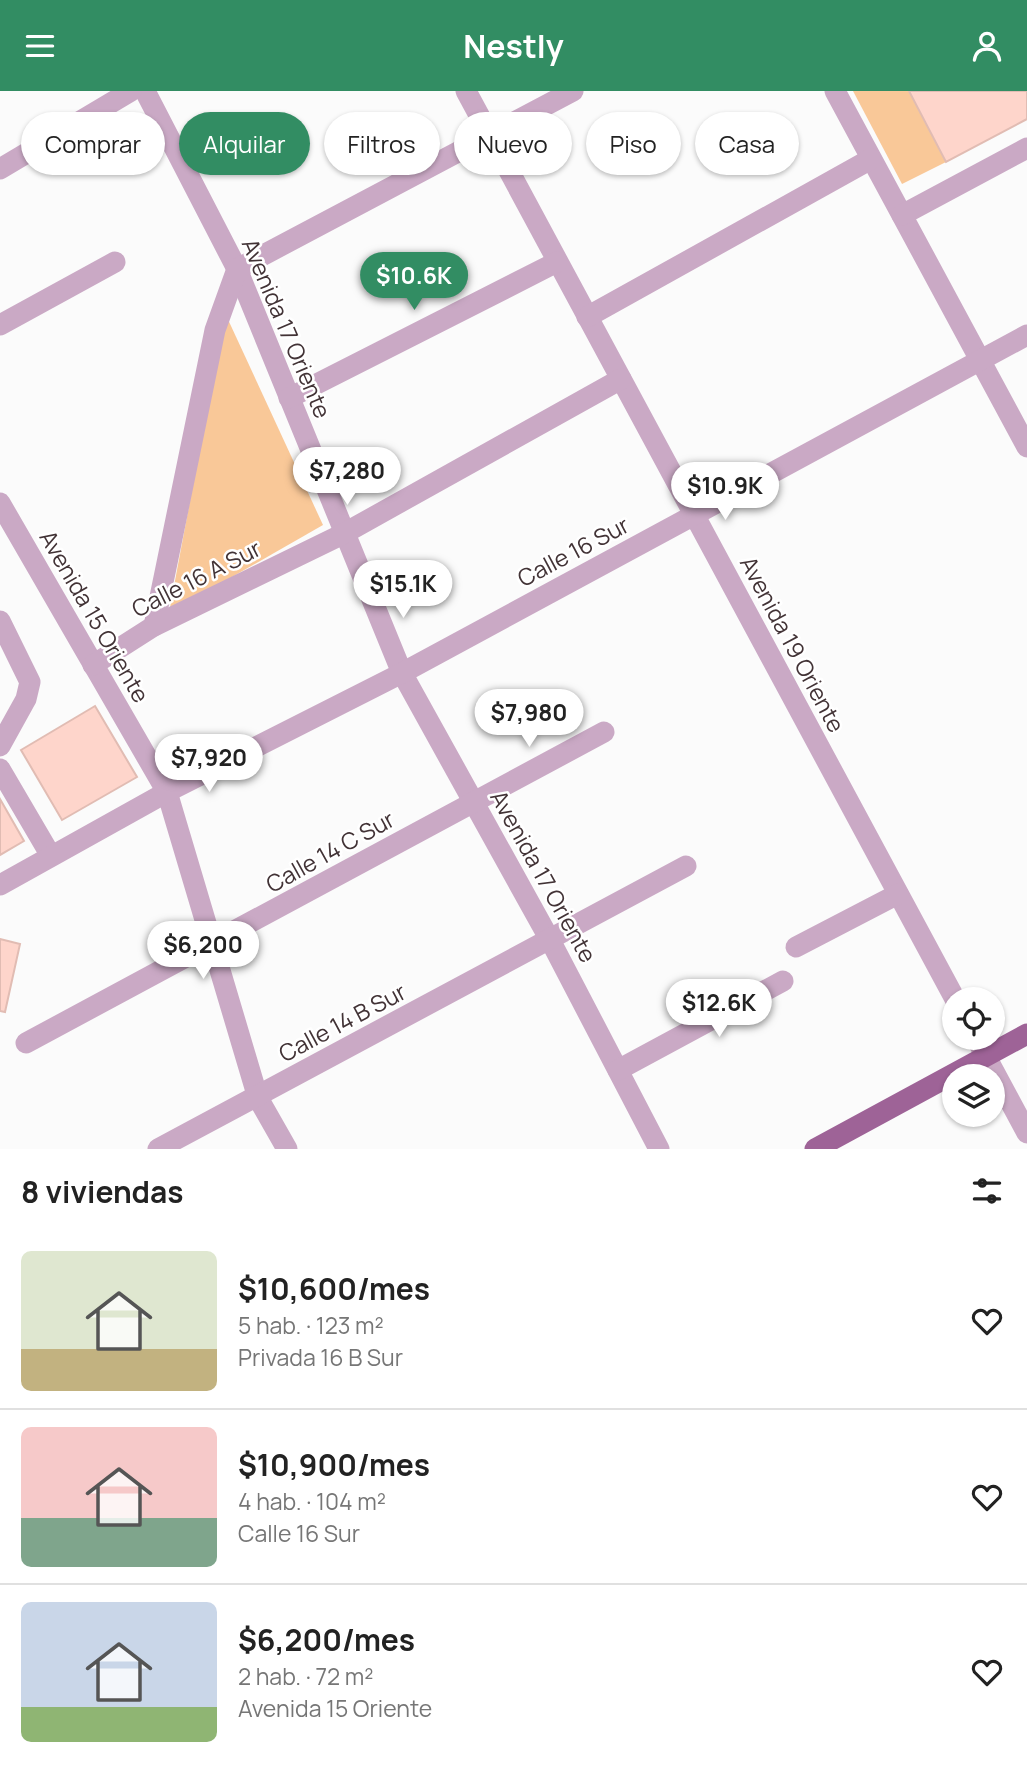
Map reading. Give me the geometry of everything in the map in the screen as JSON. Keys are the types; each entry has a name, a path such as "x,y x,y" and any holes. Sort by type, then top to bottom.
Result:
{"main road":[{"path":"1005,1040 1027,1034"},
{"path":"815,1149 976,1050"}],"street":[{"path":"0,169 131,91"},
{"name":"Avenida 17 Oriente","path":"145,91 237,269 402,673 550,940 659,1149"},
{"name":"Avenida 19 Oriente","path":"466,91 477,112"},
{"path":"535,112 573,91"},
{"path":"835,91 1027,447"},
{"path":"902,215 1027,148"},
{"path":"154,626 215,330 237,269 454,156"},
{"path":"587,317 871,159"},
{"name":"Avenida 19 Oriente","path":"511,175 948,987"},
{"path":"0,325 115,262"},
{"path":"289,398 558,262"},
{"name":"Calle 16 Sur","path":"0,885 167,792 402,673 1027,335"},
{"name":"Calle 16 A Sur","path":"93,665 154,626 343,534 621,379"},
{"name":"Avenida 15 Oriente","path":"0,503 167,792 258,1098 287,1149"},
{"path":"0,621 30,682 26,699 0,746"},
{"name":"Calle 14 C Sur","path":"26,1044 604,732"},
{"path":"0,769 51,856"},
{"name":"Calle 14 B Sur","path":"158,1149 258,1098 686,866"},
{"path":"796,947 898,894"},
{"path":"618,1070 783,981"},
{"path":"983,1050 1027,1133"}],"shaded area":[{"path":"853,91 909,91 946,162 902,184"},
{"path":"225,313 323,525 169,613"}],"building":[{"path":"909,91 1027,91 1027,119 946,162"},
{"path":"95,706 137,777 62,820 21,750"},
{"path":"0,799 24,841 0,855"},
{"path":"0,939 20,944 5,1012 0,1011"}]}
